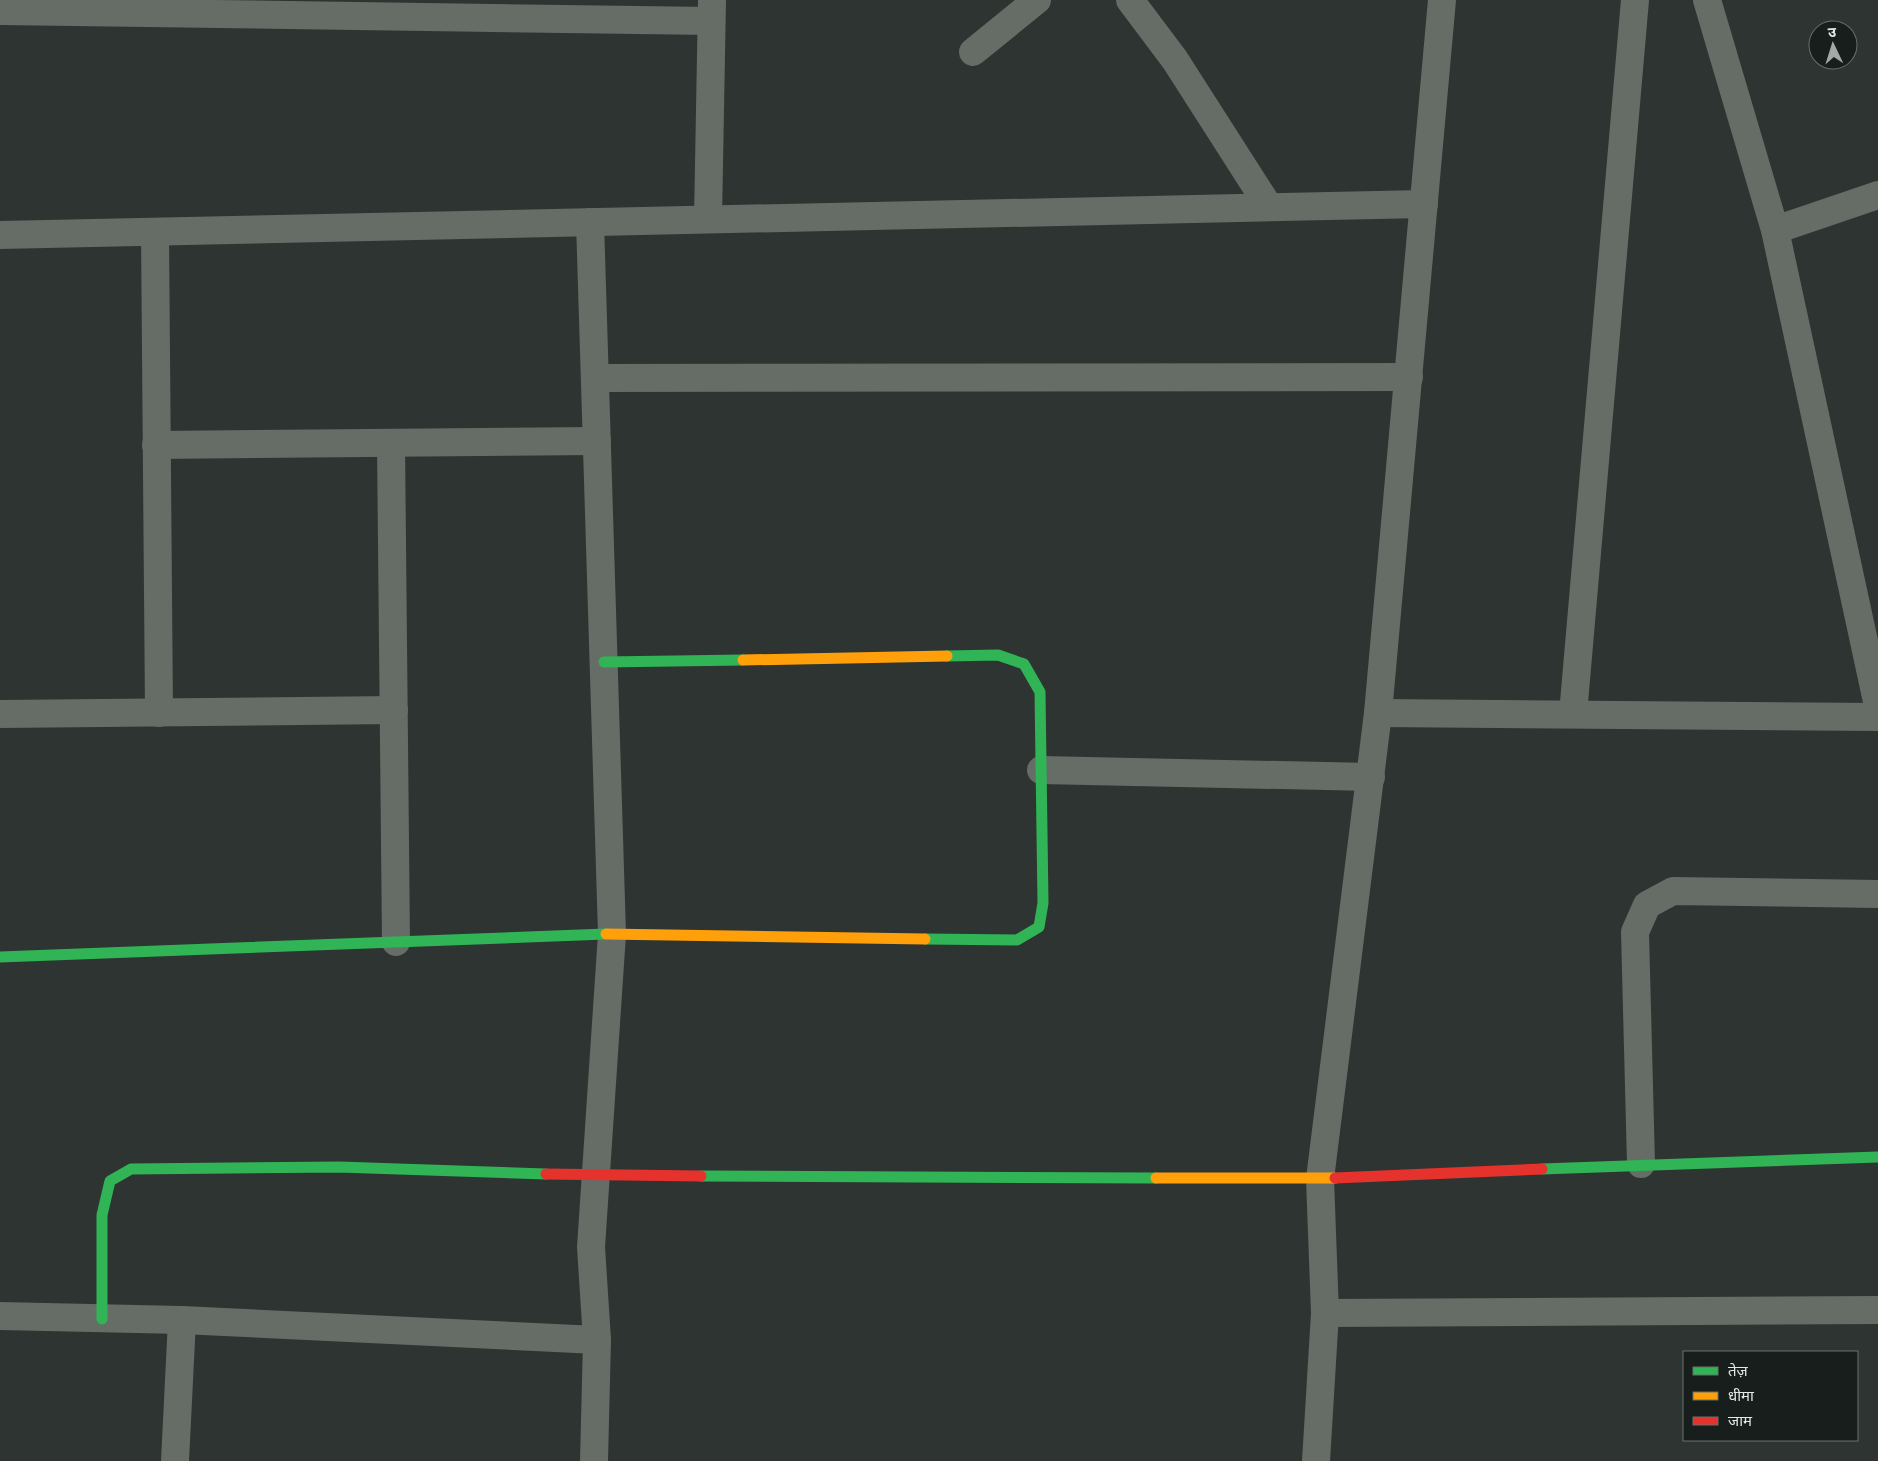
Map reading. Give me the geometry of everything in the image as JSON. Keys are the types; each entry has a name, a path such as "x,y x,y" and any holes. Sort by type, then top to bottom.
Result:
{"street":[{"path":"973,52 1036,0"},
{"path":"1130,0 1175,60 1268,207"},
{"path":"1316,1461 1325,1313 1320,1179 1378,713 1442,0"},
{"path":"1573,714 1635,0"},
{"path":"1707,0 1775,230 1878,706"},
{"path":"0,11 182,7 711,11 708,219"},
{"path":"1775,230 1878,195"},
{"path":"0,235 1424,204"},
{"path":"590,222 612,934 591,1247 597,1340 594,1461"},
{"path":"155,232 158,713"},
{"path":"595,378 1409,378"},
{"path":"156,445 597,441"},
{"path":"391,443 396,942"},
{"path":"0,957 612,934 1017,940 1039,927 1043,903 1040,692 1024,664 998,655 604,662"},
{"path":"0,714 394,710"},
{"path":"1378,713 1878,717"},
{"path":"1041,770 1370,777"},
{"path":"1641,1164 1635,932 1647,905 1673,891 1878,894"},
{"path":"102,1319 102,1214 110,1181 130,1169 339,1166 596,1176 1320,1179 1641,1164 1878,1157"},
{"path":"1325,1313 1878,1310"},
{"path":"0,1316 182,1320 597,1340"},
{"path":"176,1461 182,1320"}],"traffic: fast":[{"path":"925,939 1017,940 1039,927 1043,903 1040,692 1024,664 998,655 947,656"},
{"path":"604,662 743,660"},
{"path":"0,957 606,934"},
{"path":"1542,1169 1878,1157"},
{"path":"102,1319 102,1215 110,1181 131,1169 339,1167 546,1174"},
{"path":"701,1176 1156,1178"}],"traffic: slow":[{"path":"743,660 947,656"},
{"path":"606,934 925,939"},
{"path":"1156,1178 1335,1178"}],"traffic: jam":[{"path":"1335,1178 1542,1169"},
{"path":"546,1174 701,1176"}]}
